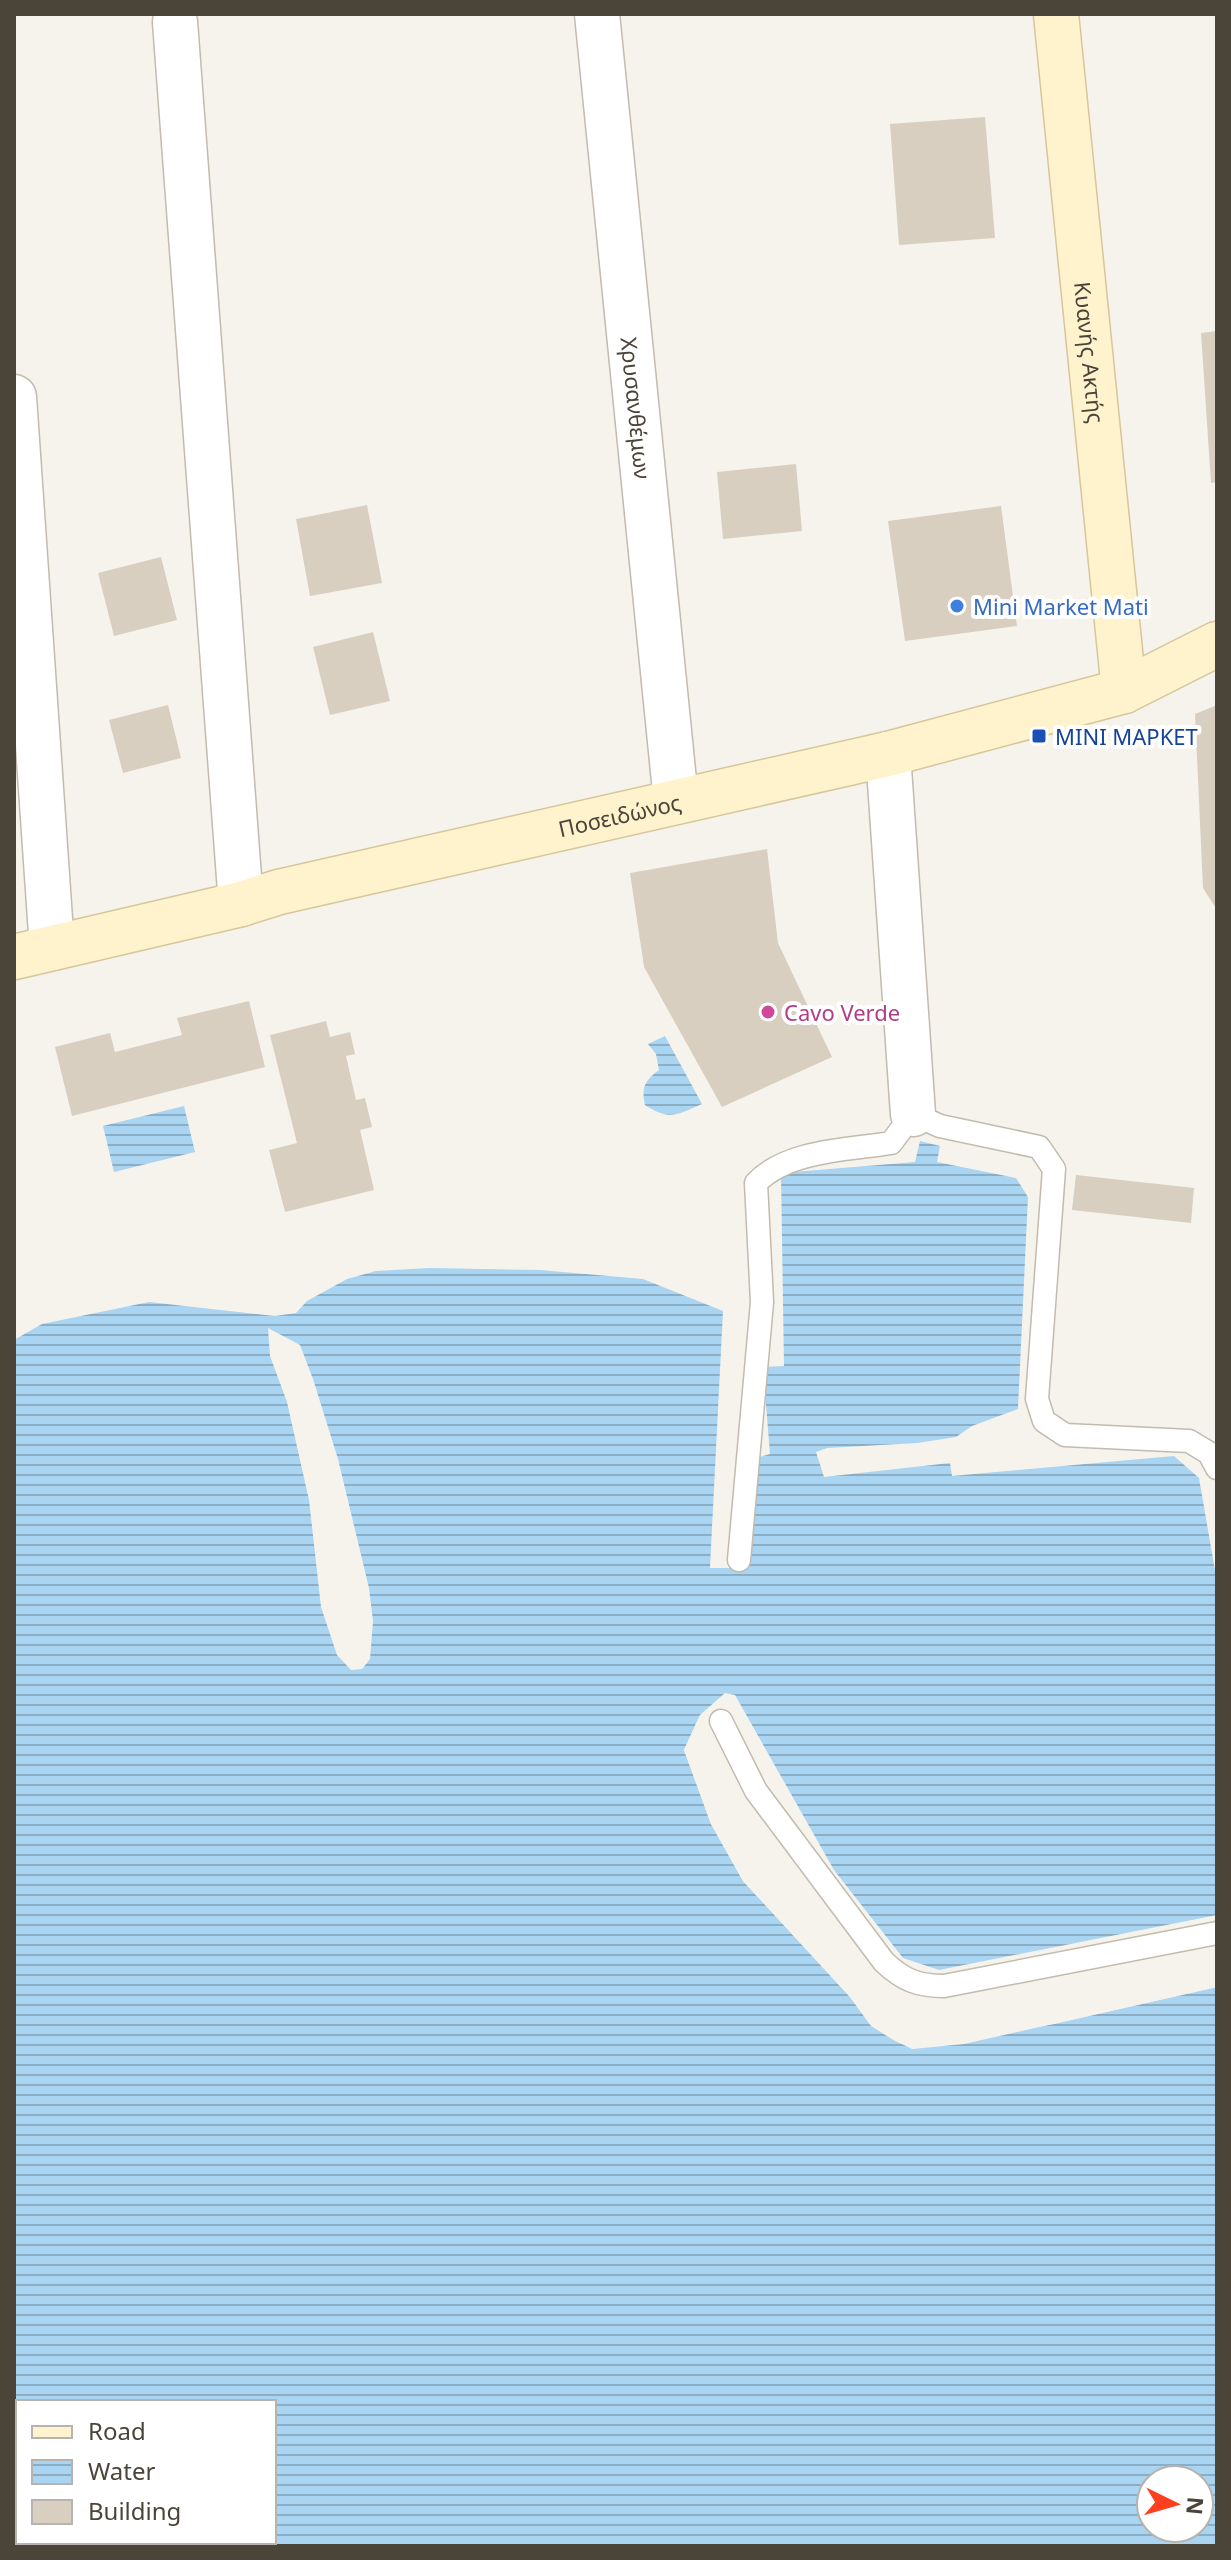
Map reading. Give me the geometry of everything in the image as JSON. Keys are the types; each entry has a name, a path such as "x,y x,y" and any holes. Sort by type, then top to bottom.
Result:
{"street":[{"name":"Χρυσανθέμων","path":"597,14 676,801"},
{"name":"Κυανής Ακτής","path":"1056,14 1124,691"},
{"path":"175,22 241,904"},
{"path":"14,397 33,952"},
{"name":"Ποσειδώνος","path":"33,952 241,904 279,892 888,754 1124,691 1217,644"},
{"path":"888,754 913,1114"}],"lane":[{"path":"739,1560 762,1302 756,1183 767,1172 807,1156 891,1143 913,1114 940,1126 1039,1147 1054,1169 1037,1399 1044,1421 1065,1435 1189,1441 1217,1437"},
{"path":"1189,1441 1209,1453 1217,1468"},
{"path":"721,1721 756,1791 884,1962 900,1977 920,1986 944,1986 1217,1933"}],"water":[{"path":"665,1036 702,1104 673,1115 654,1110 645,1105 644,1099 645,1085 659,1070 656,1054 648,1044"},
{"path":"184,1106 195,1152 114,1172 103,1126"},
{"path":"920,1141 940,1146 937,1162 1016,1178 1028,1197 1018,1409 972,1426 956,1437 917,1443 827,1448 816,1452 824,1477 950,1463 952,1476 1174,1456 1199,1478 1217,1582 1217,1915 939,1970 903,1958 834,1870 735,1695 725,1693 700,1715 684,1750 711,1824 743,1881 850,1997 871,2025 912,2049 1054,2024 1217,1987 1217,2546 14,2546 14,1340 42,1324 149,1302 275,1316 296,1313 307,1301 347,1279 376,1271 430,1268 540,1270 643,1279 723,1311 710,1568 744,1568 753,1459 770,1454 763,1367 784,1366 781,1173 915,1162"}],"pier":[{"path":"268,1328 300,1345 338,1459 369,1588 373,1621 370,1659 362,1669 351,1670 337,1655 321,1607 309,1500 287,1402 270,1356"},
{"path":"700,1715 701,1721 688,1750 715,1822 747,1878 853,1994 874,2023 897,2037 913,2045 935,2044 1217,1983 1217,1987 964,2044 913,2049 895,2041 871,2026 850,1997 743,1881 711,1824 684,1750"}],"building":[{"path":"985,117 995,238 899,245 890,124"},
{"path":"1217,331 1217,482 1211,483 1201,333"},
{"path":"796,464 802,531 723,539 717,472"},
{"path":"367,505 382,583 310,596 296,519"},
{"path":"1001,506 1017,626 905,641 888,521"},
{"path":"161,557 177,620 114,636 98,573"},
{"path":"373,632 390,701 330,715 313,647"},
{"path":"168,705 181,758 123,773 109,720"},
{"path":"1217,705 1217,910 1203,888 1195,714"},
{"path":"767,849 778,943 832,1057 722,1107 644,967 630,873"},
{"path":"249,1001 265,1067 72,1116 55,1047 110,1033 115,1052 182,1035 177,1018"},
{"path":"326,1021 330,1037 350,1032 355,1054 346,1056 356,1100 365,1098 372,1127 360,1130 374,1190 285,1212 269,1150 297,1143 270,1035"},
{"path":"1076,1175 1194,1188 1191,1223 1072,1210"}],"place":[{"name":"Mini Market Mati","path":"957,606"},
{"name":"ΜΙΝΙ ΜΑΡΚΕΤ","path":"1039,736"},
{"name":"Cavo Verde","path":"768,1012"}]}
